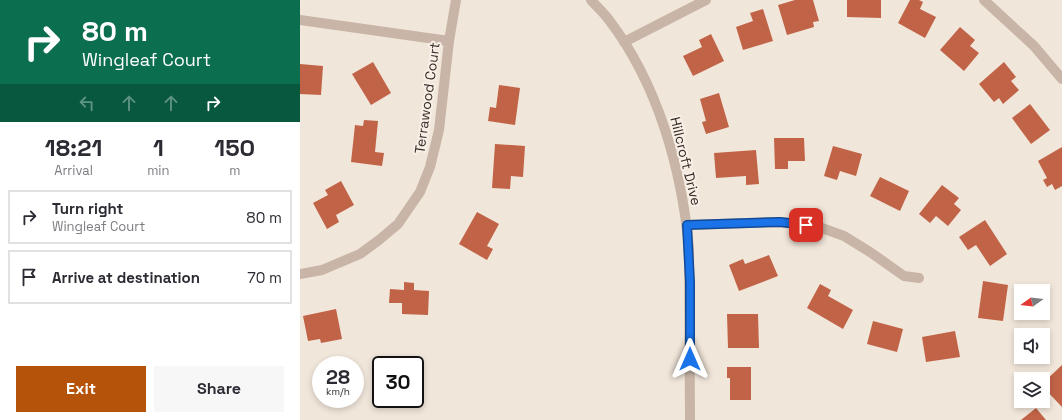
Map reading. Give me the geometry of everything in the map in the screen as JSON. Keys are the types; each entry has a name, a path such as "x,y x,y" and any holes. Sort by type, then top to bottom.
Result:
{"street":[{"name":"Terrawood Court","path":"300,274 322,270 360,254 380,240 398,224 410,209 420,192 430,167 439,130 449,42 456,0"},
{"name":"Hillcroft Drive","path":"591,0 609,20 624,42 641,72 656,103 678,177 687,225 690,282 690,420"},
{"path":"624,42 706,0"},
{"path":"984,0 1034,46 1062,79"},
{"path":"300,20 449,42"},
{"path":"687,225 780,222 819,227 844,236 904,276 919,278"}],"building":[{"path":"795,0 813,0 819,21 813,22 814,27 787,35 778,5"},
{"path":"847,0 881,0 881,18 847,17"},
{"path":"910,0 919,0 923,2 920,9 936,17 925,38 898,23"},
{"path":"763,9 773,41 743,50 736,27 753,21 750,13"},
{"path":"960,27 975,40 970,46 979,53 964,71 940,50"},
{"path":"711,34 724,61 693,76 683,56 702,47 699,40"},
{"path":"373,62 391,93 371,105 352,74"},
{"path":"1004,62 1016,77 1011,81 1019,90 1003,104 999,98 994,102 979,84"},
{"path":"300,64 323,66 321,95 300,94"},
{"path":"499,85 520,88 515,125 488,121 490,107 496,108"},
{"path":"719,93 729,127 706,134 702,122 706,121 700,99"},
{"path":"1030,104 1050,130 1031,144 1012,118"},
{"path":"364,120 378,121 375,152 384,153 382,166 351,162 355,125 363,126"},
{"path":"774,138 804,138 805,161 788,161 788,169 775,169"},
{"path":"495,144 525,146 523,177 511,176 510,189 492,188"},
{"path":"833,146 862,154 856,176 840,171 837,180 824,176"},
{"path":"1062,147 1062,186 1055,190 1052,184 1047,187 1043,180 1047,178 1038,161"},
{"path":"756,150 759,184 746,185 746,176 716,178 714,153"},
{"path":"880,177 909,191 900,211 870,196"},
{"path":"341,181 354,205 336,215 339,222 327,229 313,203 328,195 325,190"},
{"path":"942,185 959,198 954,204 961,210 948,226 936,216 930,223 919,214"},
{"path":"477,212 499,224 487,246 493,249 487,260 459,244"},
{"path":"985,220 1007,254 990,266 976,245 968,250 959,237"},
{"path":"769,255 778,276 739,291 729,265 743,259 745,264"},
{"path":"983,281 1008,285 1003,321 978,318"},
{"path":"404,282 414,283 414,290 429,291 428,315 402,314 402,303 389,303 390,289 404,290"},
{"path":"820,284 831,290 828,296 853,310 843,329 807,308"},
{"path":"336,309 342,339 321,343 320,339 308,341 303,316"},
{"path":"727,314 758,314 759,348 728,348"},
{"path":"873,321 903,329 897,352 867,344"},
{"path":"955,331 960,357 926,362 922,337"},
{"path":"1062,365 1062,407 1050,394 1050,376"},
{"path":"727,367 751,367 751,400 730,400 730,378 727,378"},
{"path":"1036,408 1046,420 1021,420"}],"route":[{"path":"690,359 690,282 687,225 780,222 806,225"}]}
